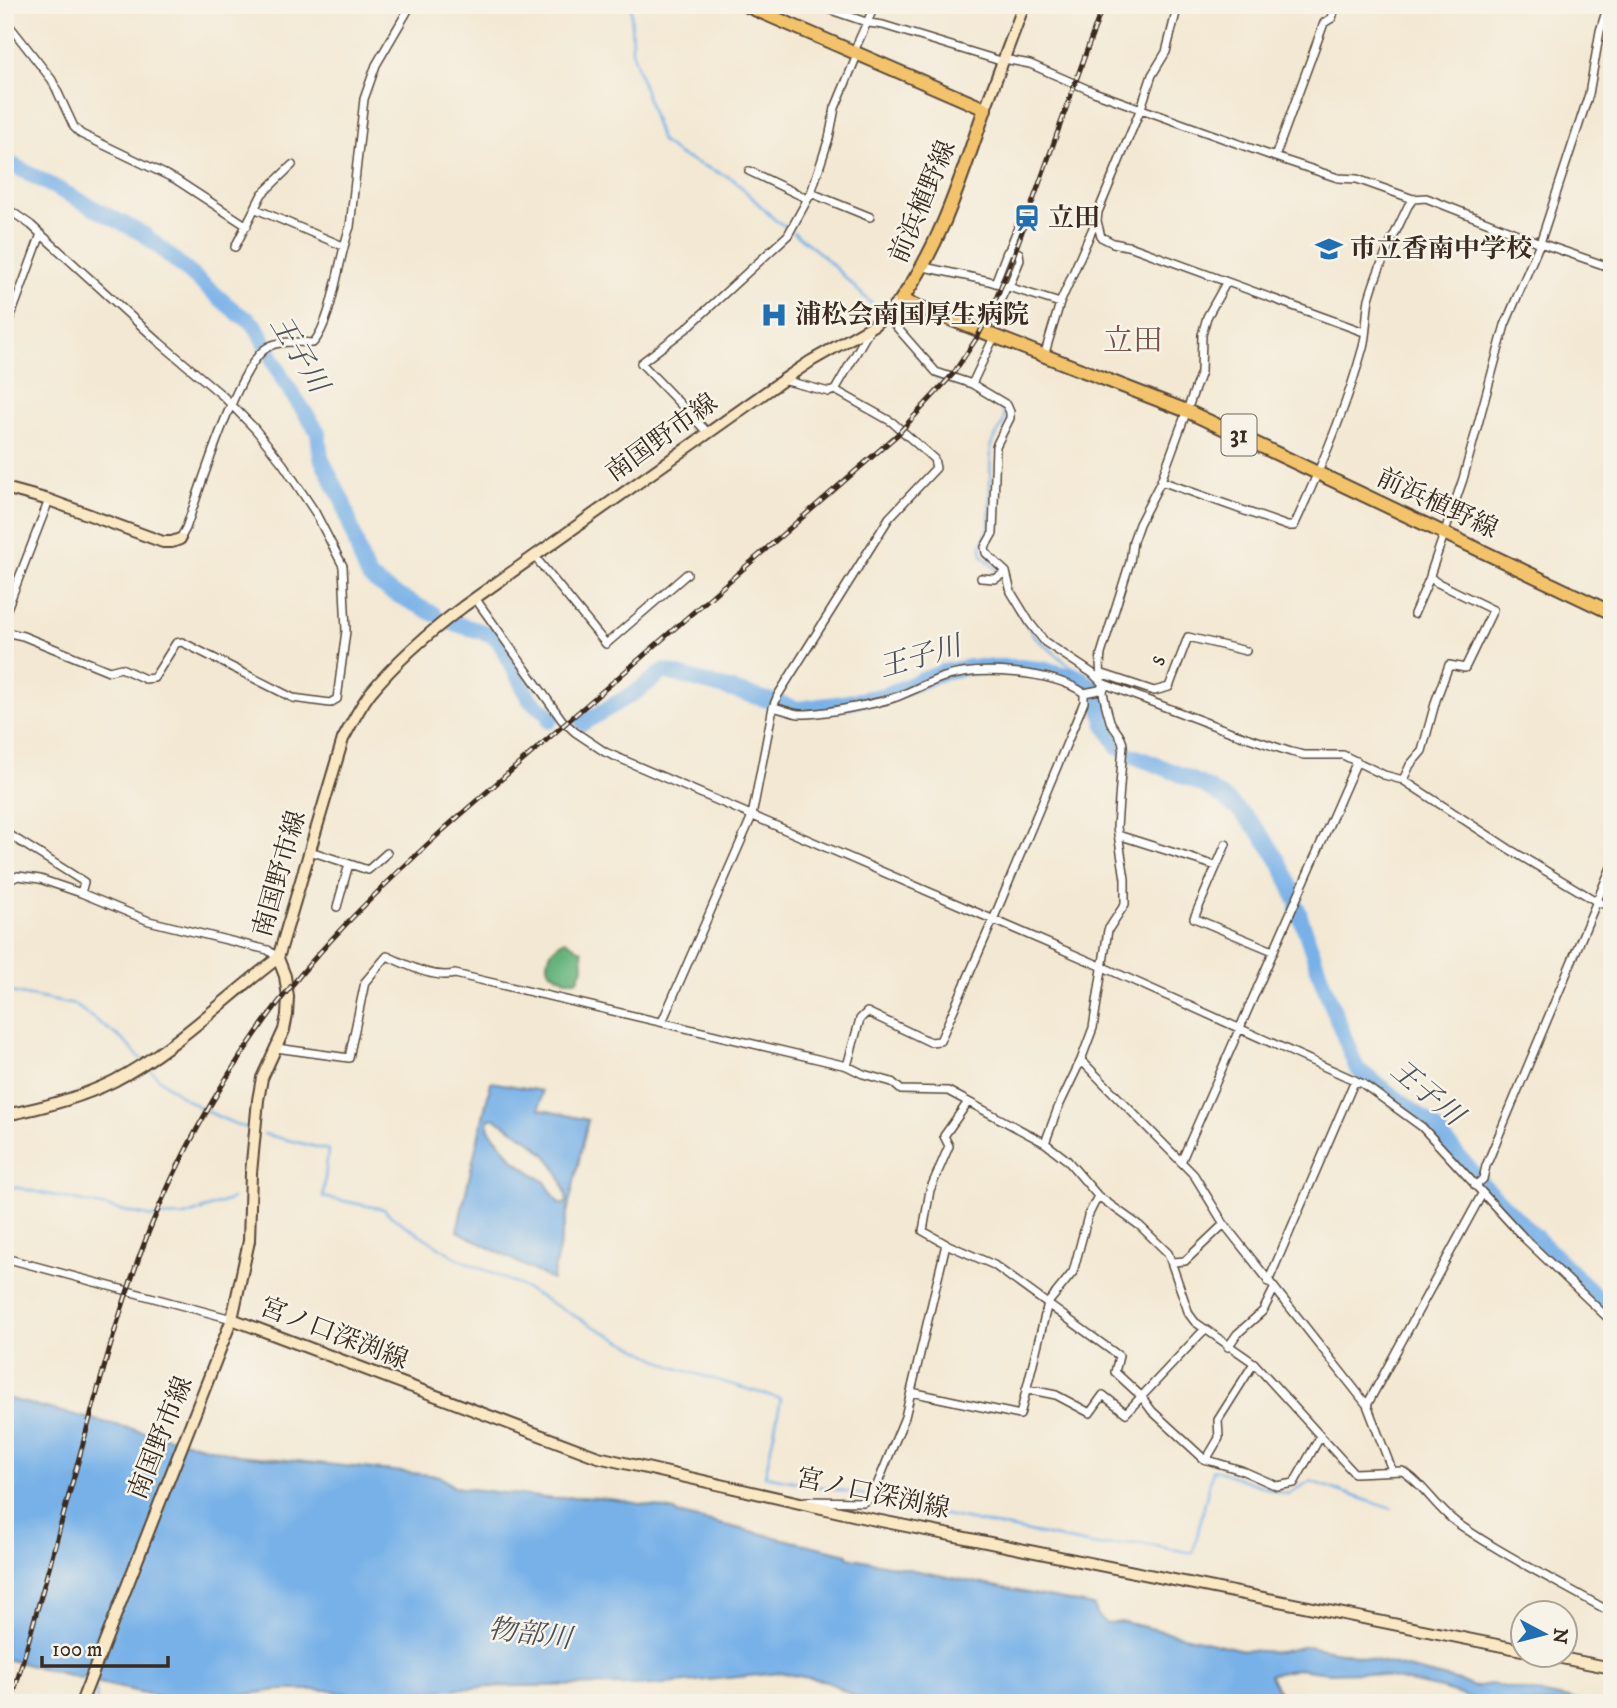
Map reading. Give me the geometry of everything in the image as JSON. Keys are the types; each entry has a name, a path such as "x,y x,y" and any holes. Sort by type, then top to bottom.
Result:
{"main road":[{"path":"745,5 985,109 1024,5"},
{"name":"前浜植野線","path":"985,109 924,267 901,300 1187,411 1612,613"},
{"name":"南国野市線","path":"81,1703 230,1324 249,1241 251,1173 262,1078 285,1030 288,997 285,976 278,958 343,739 359,709 379,683 431,631 783,380 870,328 901,300"},
{"path":"5,488 49,500 163,542 180,539"},
{"path":"5,1115 61,1102 112,1082 137,1068 163,1051 278,958"},
{"name":"宮ノ口深渕線","path":"230,1324 598,1457 866,1518 1508,1647"},
{"path":"1578,1661 1612,1668"}],"street":[{"path":"180,539 231,406 249,369 263,350 271,345 313,343 316,339 332,299 343,246 350,227 364,99 376,65 411,5"},
{"path":"816,5 869,23 1004,60 1030,64 1094,92 1275,157 1338,178 1357,179 1413,199 1426,198 1612,268"},
{"path":"708,433 641,363 687,328 788,235 809,196 830,138 835,108 875,5"},
{"path":"1178,5 1166,52 1152,75 1098,212 1098,231 1105,240 1132,247 1364,332"},
{"path":"1275,157 1324,23 1332,18 1336,5"},
{"path":"1414,614 1430,578 1463,479 1505,325 1540,243 1589,94 1600,31 1608,5"},
{"path":"5,20 52,80 74,127 81,134 174,179 247,226"},
{"path":"235,247 265,190 292,165"},
{"path":"749,171 870,217"},
{"path":"1161,481 1290,527 1294,526 1319,473 1346,402 1364,343 1370,298 1384,259 1413,199"},
{"path":"5,207 41,234 159,342 223,396 255,429 283,464 315,512 343,566 346,631 337,699 330,703 293,698 182,642 176,643 154,678 145,679 121,668 109,671 23,636 5,632"},
{"path":"256,209 343,246"},
{"path":"995,283 1022,218"},
{"path":"1044,356 1060,303 1097,221"},
{"path":"5,332 41,234"},
{"path":"972,384 1020,256 1009,250"},
{"path":"924,267 995,283 1060,303"},
{"path":"1045,1143 1058,1108 1082,1060 1093,1028 1108,930 1126,899 1118,835 1123,745 1111,723 1100,673 1101,654 1130,562 1133,541 1147,506 1161,481 1201,372 1202,335 1205,326 1226,283"},
{"path":"886,314 936,372 972,384 1007,405 1010,418 996,446 993,533 985,547 986,553 1006,572 1011,592 1045,642 1092,673 1103,686 1291,752 1304,755 1343,755 1384,775 1404,780 1509,849 1612,908"},
{"path":"783,380 829,392 835,390 870,328"},
{"path":"662,1022 752,816 773,707 778,695 889,518 936,468 937,464 892,422 835,390"},
{"path":"5,614 49,500"},
{"path":"535,557 606,644 687,574"},
{"path":"981,578 995,579 1006,572"},
{"path":"1404,780 1410,765 1422,751 1449,665 1465,668 1493,610 1430,578"},
{"path":"475,598 556,711 575,732 604,752 1103,967 1355,1080 1415,1121 1479,1183 1482,1194 1612,1322"},
{"name":"s","path":"1100,673 1154,691 1169,687 1188,637 1246,651"},
{"path":"773,707 800,714 870,704 898,697 945,677 987,673 1045,677 1069,684 1084,693"},
{"path":"1084,693 1103,686"},
{"path":"847,1066 860,1020 867,1012 930,1042 940,1041 1084,702 1084,693"},
{"path":"1181,1162 1357,761"},
{"path":"5,832 84,882 81,893"},
{"path":"1118,835 1216,866"},
{"path":"1226,844 1194,918 1273,951"},
{"path":"310,851 368,870 387,853"},
{"path":"337,907 349,864"},
{"path":"1479,1183 1612,864"},
{"path":"5,882 19,876 40,879 149,921 268,950 278,958"},
{"path":"276,1048 349,1058 365,982 385,956 425,972 444,976 455,974 847,1066 863,1074 892,1082 901,1090 948,1091 1045,1143 1068,1160 1098,1196 1140,1226 1168,1253 1189,1314 1228,1347 1254,1363 1354,1473 1392,1470 1409,1474 1431,1500 1455,1522 1522,1565 1612,1614"},
{"path":"1082,1060 1194,1175 1224,1224 1367,1405 1392,1470"},
{"path":"1268,1282 1355,1080"},
{"path":"968,1102 944,1136 949,1146 930,1190 923,1231 994,1265 1119,1356 1115,1372 1141,1396 1152,1411 1206,1460 1241,1470 1277,1486 1294,1483 1320,1437"},
{"path":"1367,1405 1482,1194"},
{"path":"911,1392 1020,1415 1048,1303 1073,1272 1088,1216 1098,1196"},
{"path":"1173,1262 1185,1261 1224,1224"},
{"path":"795,1501 855,1503 871,1497 905,1417 946,1244"},
{"path":"5,1258 230,1324"},
{"path":"1228,1347 1237,1334 1263,1311 1274,1289"},
{"path":"1026,1390 1056,1395 1090,1413 1103,1395 1126,1413 1205,1329"},
{"path":"1206,1460 1219,1438 1218,1420 1254,1363"}],"green space":[{"path":"565,940 582,951 583,967 578,980 566,980 549,971 551,953"}],"water":[{"path":"491,1082 542,1091 539,1109 588,1120 552,1280 457,1231","holes":["489,1119 496,1119 532,1143 550,1160 563,1184 567,1200 565,1204 559,1204 545,1182 515,1161 491,1132 488,1127"]},
{"name":"物部川","path":"5,1398 239,1455 440,1476 454,1487 555,1499 599,1498 647,1505 848,1554 848,1557 1094,1606 1096,1615 1106,1623 1124,1622 1243,1650 1279,1652 1307,1646 1351,1654 1474,1687 1490,1684 1590,1703 1487,1703 1441,1689 1363,1672 1329,1673 1297,1669 1269,1675 1286,1703 867,1703 827,1681 780,1673 654,1685 512,1686 429,1690 381,1700 327,1690 277,1690 189,1703 5,1659"}],"waterway":[{"path":"631,5 632,50 661,141 679,155 733,179 775,220 788,228"},
{"name":"王子川","path":"5,161 145,235 257,328 283,380 318,432 321,458 343,502 369,577 391,592 434,614"},
{"path":"793,232 821,254 880,312"},
{"path":"913,351 936,377 972,389 1004,411 1004,421 991,445 989,527 981,547 982,555 1001,574 1007,596 1035,637 1070,666 1087,674 1095,688"},
{"name":"王子川","path":"450,622 493,635 499,641 530,700 552,717 549,721"},
{"name":"王子川","path":"778,703 798,709 843,703 885,695 943,672 969,667 1048,670 1081,679 1095,688 1105,725 1118,747"},
{"name":"王子川","path":"583,723 636,692 664,671 772,701"},
{"name":"王子川","path":"1126,753 1210,789 1238,810 1251,822 1272,851 1295,898"},
{"name":"王子川","path":"1297,907 1357,1069 1432,1125 1482,1184 1612,1312"},
{"path":"5,991 75,1005 123,1040 141,1059"},
{"path":"148,1067 170,1088 194,1104 249,1129"},
{"path":"264,1134 328,1150 323,1197 384,1209 392,1217 457,1258 517,1284 673,1367 781,1399 765,1476 1097,1546 1138,1543 1193,1553 1213,1469 1288,1494 1310,1481 1392,1509"},
{"path":"5,1185 152,1217 185,1216 232,1199"},
{"path":"95,1682 97,1703"}],"railway":[{"path":"11,1703 103,1372 139,1259 184,1154 241,1055 277,1004 321,951 393,877 443,830 897,435 953,374 991,311 1013,257 1103,5"}],"place":[{"name":"立田","path":"1027,218"},
{"name":"市立香南中学校","path":"1329,249"},
{"name":"浦松会南国厚生病院","path":"774,315"}],"district":[{"name":"立田","path":"1133,341"}]}
